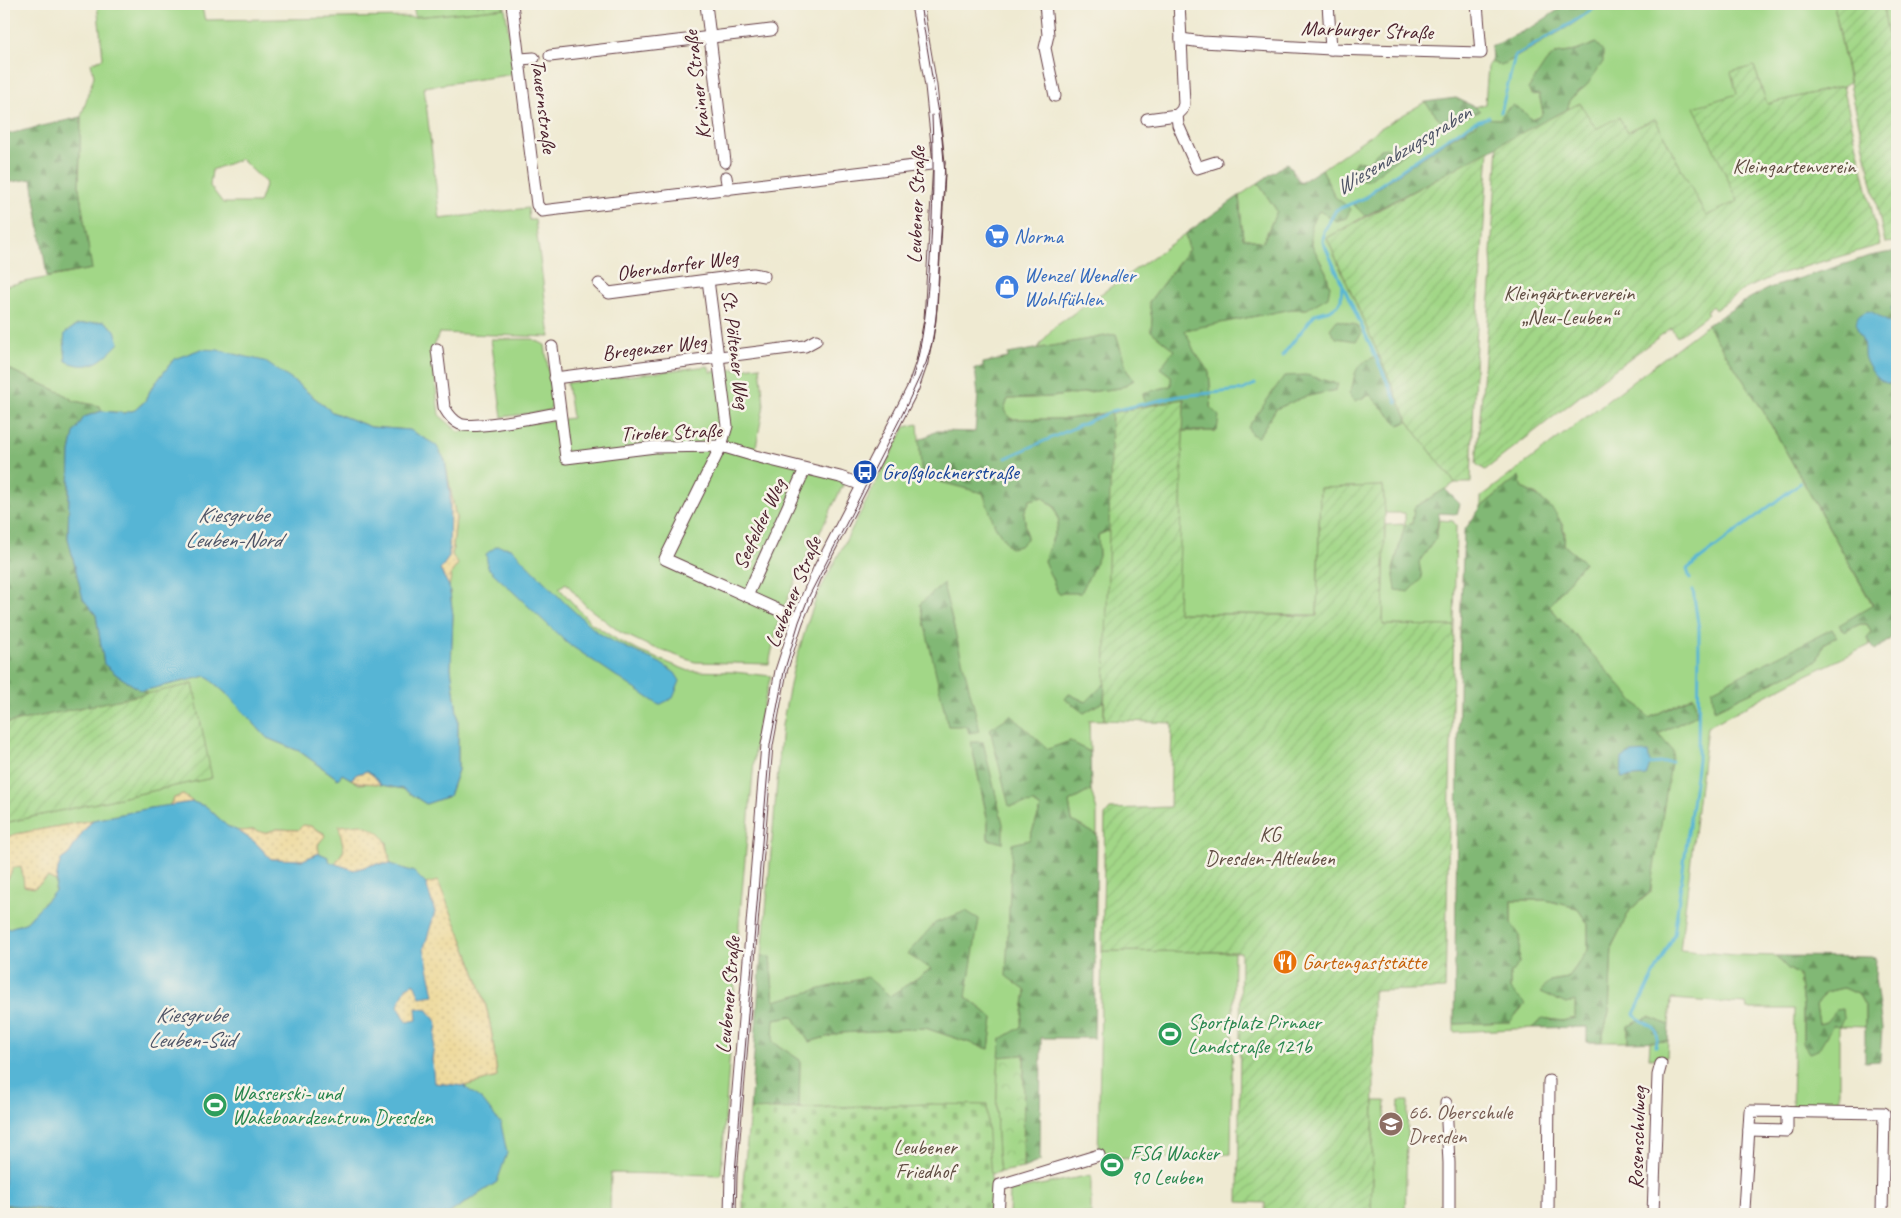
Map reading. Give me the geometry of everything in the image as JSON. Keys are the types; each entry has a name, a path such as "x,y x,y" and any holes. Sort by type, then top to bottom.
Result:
{"street":[{"name":"Tauernstraße","path":"512,4 537,205 542,212 728,189"},
{"name":"Krainer Straße","path":"706,4 725,162"},
{"name":"Leubener Straße","path":"730,1214 768,745 781,671 798,619 818,569 912,388 922,362 930,320 939,163 931,86 917,4"},
{"path":"1045,4 1048,34 1045,48 1055,96"},
{"path":"1147,119 1177,115 1182,110 1184,104 1178,4"},
{"path":"1328,4 1331,49"},
{"name":"Marburger Straße","path":"1181,39 1202,42 1331,49 1481,53 1477,4"},
{"path":"550,56 771,30"},
{"path":"520,60 534,58"},
{"path":"1177,115 1178,125 1193,170 1216,162"},
{"path":"726,176 728,189 939,163"},
{"name":"Oberndorfer Weg","path":"599,284 609,293 753,274 764,276"},
{"name":"St. Pöltener Weg","path":"708,280 726,426 721,446 665,559 747,596"},
{"name":"Bregenzer Weg","path":"555,378 805,346 816,340"},
{"path":"437,348 444,407 448,414 458,423 470,426 559,413 552,347"},
{"name":"Tiroler Straße","path":"559,413 566,458 655,447 721,446 840,477 862,485"},
{"name":"Seefelder Weg","path":"747,596 805,469"},
{"path":"747,596 798,619"},
{"name":"Rosenschulweg","path":"1654,1214 1658,1075 1661,1064"},
{"path":"1548,1214 1549,1082"},
{"path":"1446,1103 1449,1214"},
{"path":"1744,1210 1750,1111 1884,1113 1882,1214"},
{"path":"1749,1130 1787,1131 1787,1111"},
{"path":"998,1214 1000,1184 1099,1155"}],"green space":[{"path":"97,4 201,4 205,20 415,17 505,8 515,74 424,87 440,219 528,208 529,220 535,220 550,337 439,333 432,352 439,415 459,432 572,418 567,383 708,366 711,372 760,366 764,405 755,452 848,475 789,595 778,623 769,664 695,662 649,646 620,632 586,606 566,583 559,588 591,623 619,641 641,652 689,671 734,672 771,676 757,729 739,925 721,1175 611,1173 610,1214 448,1214 497,1182 483,1101 464,1086 497,1077 492,1034 488,1013 477,979 438,882 426,884 414,872 390,864 387,842 344,850 335,864 330,862 328,857 319,853 318,845 324,833 310,826 298,830 277,829 265,833 254,830 238,831 227,826 207,807 193,802 183,795 174,798 169,806 150,808 16,834 4,838 4,823 211,778 193,684 148,694 142,691 206,676 229,696 267,738 299,751 338,779 342,774 359,784 372,783 403,789 426,804 449,796 458,770 458,720 451,668 453,615 449,586 456,518 445,460 410,430 371,427 332,412 295,382 174,359 151,389 145,401 135,410 124,413 102,411 100,406 74,401 62,393 4,367 4,286 91,269 79,188 81,117 94,76 91,63 103,58","holes":["241,159 266,183 259,203 223,203 210,186 212,170"]},
{"path":"413,4 504,4 505,8 415,17"},
{"path":"1567,4 1619,4 1599,6 1571,25 1501,66 1492,61 1491,47 1534,26"},
{"path":"1619,4 1834,4 1849,82 1843,86 1767,104 1754,66 1737,94 1738,201 1706,217 1655,119 1626,132 1619,118 1596,129 1580,104 1567,110 1571,98 1587,85 1596,44 1576,51 1555,54 1539,94 1543,112 1540,117 1532,120 1524,112 1507,109 1500,119 1482,118 1475,125 1445,142 1354,204 1365,216 1327,238 1379,355 1362,364 1355,376 1352,390 1370,395 1399,425 1408,421 1455,483 1414,508 1412,524 1405,525 1393,570 1419,561 1436,538 1439,520 1453,521 1456,526 1454,626 1383,625 1385,525 1405,524 1405,513 1385,513 1383,486 1320,488 1317,615 1177,613 1183,431 1216,431 1210,407 1209,372 1194,351 1184,330 1292,309 1307,309 1326,272 1311,242 1311,223 1318,212 1335,197 1322,169 1379,129 1425,102 1446,127 1466,116 1479,112 1475,107 1485,104 1488,66 1492,61 1501,66 1571,25 1599,6","holes":["1284,376 1336,390 1304,397 1276,409 1258,437"]},
{"path":"1834,4 1883,4 1897,101 1897,242 1885,243"},
{"path":"1883,4 1897,4 1897,70 1892,72"},
{"path":"1596,43 1603,51 1603,62 1587,85 1571,98 1567,110 1365,216 1354,205 1445,142 1475,125 1482,118 1500,119 1507,109 1513,105 1532,120 1540,117 1543,112 1539,94 1532,95 1528,89 1546,62 1555,54 1576,51"},
{"name":"Kleingärtnerverein „Neu-Leuben“","path":"1754,66 1767,104 1843,86 1880,245 1776,275 1743,290 1715,310 1712,306 1706,311 1708,314 1677,337 1671,328 1485,470 1476,464 1492,273 1491,253 1498,145 1580,103 1596,129 1619,117 1627,132 1655,119 1706,216 1738,201 1694,107 1737,94 1731,72"},
{"path":"1456,98 1480,111 1446,127 1425,102"},
{"path":"81,117 79,188 92,269 47,277 32,179 4,183 4,135"},
{"path":"1409,145 1409,150 1369,180 1360,180 1353,167 1356,161 1368,162 1380,149"},
{"name":"Kleingärtnerverein „Neu-Leuben“","path":"1489,150 1476,342 1471,483 1455,483 1408,421 1327,238"},
{"path":"1287,163 1300,183 1322,169 1335,197 1351,209 1346,218 1337,221 1319,211 1311,224 1311,243 1326,272 1330,286 1328,297 1307,309 1292,309 1185,330 1194,351 1209,372 1210,407 1219,416 1217,431 1183,431 1184,399 1145,406 1143,393 1171,386 1171,376 1160,368 1174,350 1151,331 1152,319 1149,302 1189,249 1185,234 1239,196 1243,238 1263,242 1277,211 1258,183"},
{"path":"1258,183 1277,211 1263,242 1243,238 1239,196"},
{"path":"1185,234 1189,249 1149,302 1152,319 1151,331 1174,350 1171,386 1143,393 1145,406 1068,419 1011,419 1004,410 1008,399 1050,397 1120,388 1134,380 1127,371 1116,334 1037,349 1053,328"},
{"path":"1897,251 1897,631 1888,641 1875,650 1867,639 1871,632 1867,624 1860,624 1844,632 1839,625 1873,605 1762,409 1707,325 1769,288 1870,256"},
{"path":"1337,320 1356,325 1362,333 1356,341 1336,338 1330,329"},
{"path":"1707,325 1762,409 1873,606 1844,632 1860,624 1867,624 1871,632 1867,639 1870,645 1794,681 1707,727 1680,950 1734,955 1776,956 1787,968 1799,975 1803,1006 1803,1044 1826,1022 1819,1024 1816,1005 1826,992 1843,988 1859,995 1865,1006 1865,1027 1839,1026 1839,1108 1792,1107 1794,1009 1747,1009 1746,1004 1671,999 1669,1025 1649,1017 1628,1026 1628,1042 1601,1042 1609,1012 1612,946 1630,910 1651,892 1658,734 1697,715 1693,696 1649,718 1549,606 1584,562 1564,545 1565,533 1562,524 1537,495 1522,488 1518,477 1481,507 1481,497","holes":["1832,629 1836,637 1824,643 1817,661 1714,710"]},
{"path":"1116,334 1127,371 1134,380 1120,388 1050,397 1008,399 1004,410 1011,419 1068,419 1112,413 1110,530 1098,535 1099,556 1081,593 1058,593 1044,561 1059,522 1055,507 1043,497 1030,500 1024,513 1027,539 1020,546 1010,548 995,526 983,493 922,477 919,440 937,431 975,432 978,395 975,368 983,367 983,363 1008,358 1008,354"},
{"path":"491,339 533,339 545,345 553,405 548,411 502,417"},
{"path":"1379,355 1408,421 1399,425 1370,395 1355,401 1349,393 1357,369 1366,361"},
{"path":"4,367 62,393 74,401 100,406 102,411 84,417 74,434 70,452 68,538 83,598 96,615 104,664 117,675 148,694 4,724"},
{"path":"1306,375 1338,384 1336,390 1304,397 1276,409 1258,437 1251,434 1248,427 1284,376"},
{"name":"KG Dresden-Altleuben","path":"1184,399 1178,613 1317,616 1320,488 1383,486 1385,513 1383,625 1454,626 1445,989 1373,991 1374,1093 1371,1214 1265,1214 1265,1203 1238,1202 1241,952 1102,951 1105,815 1110,809 1170,807 1172,723 1104,720 1112,413"},
{"path":"918,424 922,477 983,493 1027,539 1024,513 1030,500 1043,497 1055,508 1059,522 1044,561 1099,556 1098,535 1110,530 1105,683 1086,702 1069,694 1084,713 1104,701 1104,720 1089,720 1090,752 1070,741 1048,750 1011,715 1034,803 1041,808 1029,840 1026,991 1021,1027 1001,1040 997,1106 1000,1172 991,1174 987,1146 932,1104 799,1108 800,1060 772,1042 773,1019 793,1016 809,1042 840,1033 925,1028 989,1049 993,1018 931,969 890,996 774,1001 770,957 762,956 782,725 793,670 818,594 905,427","holes":["983,742 1003,843 988,839 988,822 971,743"]},
{"path":"1519,476 1522,488 1547,503 1553,510 1562,526 1564,545 1584,562 1549,606 1649,718 1694,696 1697,715 1658,734 1673,751 1650,892 1630,910 1612,946 1609,1012 1601,1042 1587,1042 1587,1027 1533,1028 1542,1018 1562,1021 1575,1018 1575,1001 1566,1004 1540,992 1550,981 1568,978 1588,950 1588,924 1577,908 1546,900 1511,900 1511,923 1520,936 1519,963 1510,974 1510,989 1525,1004 1510,1022 1454,1024 1460,631 1464,531 1481,507"},
{"path":"1445,489 1460,504 1457,514 1439,513 1436,538 1419,562 1422,578 1409,592 1396,590 1393,570 1405,525 1412,524 1414,508"},
{"path":"943,584 980,731 969,733 967,726 948,726 920,604"},
{"path":"1832,629 1837,637 1824,643 1817,661 1714,710 1712,690"},
{"path":"1105,683 1104,701 1084,713 1065,699 1069,694 1086,702"},
{"path":"193,684 212,778 4,823 4,724"},
{"path":"1011,715 1048,749 1070,741 1090,752 1091,790 1069,802 1072,821 1097,835 1094,1038 1041,1038 1040,1161 1023,1168 1024,1055 999,1057 1001,1039 1021,1027 1026,991 1006,976 1012,844 1029,840 1041,808 1034,803 1009,806 990,729"},
{"path":"971,742 983,742 1003,824 1003,843 988,839 988,821"},
{"path":"1091,790 1097,811 1097,835 1072,821 1069,802"},
{"path":"13,867 21,867 23,876 34,888 48,877 56,881 55,891 25,923 6,929 4,933 4,883 8,879"},
{"path":"1511,900 1546,900 1577,908 1588,924 1588,950 1568,978 1550,981 1576,1001 1575,1018 1562,1021 1542,1018 1533,1028 1454,1032 1454,1024 1510,1022 1510,974 1519,962 1511,923"},
{"path":"966,911 979,919 966,997 993,1018 989,1049 925,1028 840,1033 809,1042 793,1016 774,1019 773,1042 800,1060 799,1108 750,1110 761,956 770,957 774,1001 867,977 890,996 931,969 907,954 935,923"},
{"path":"1102,951 1234,952 1231,1154 1168,1158 1098,1159"},
{"path":"1776,956 1876,957 1875,978 1882,1028 1880,1061 1865,1062 1865,1006 1859,995 1843,988 1826,992 1816,1005 1819,1024 1826,1022 1836,1010 1843,1009 1844,1018 1839,1026 1833,1025 1818,1050 1809,1053 1803,1044 1803,1006 1799,975 1787,968"},
{"path":"1649,1017 1669,1025 1668,1041 1628,1042 1628,1026"},
{"path":"1668,1041 1667,1057 1649,1058 1650,1042"},
{"path":"1024,1055 1023,1168 1000,1172 996,1115 999,1057"},
{"path":"1374,1101 1386,1101 1385,1119 1398,1120 1399,1101 1408,1101 1405,1214 1371,1214"},
{"name":"Leubener Friedhof","path":"932,1104 987,1105 993,1214 743,1214 743,1182 750,1110"},
{"path":"1091,1175 1091,1214 1009,1214 1010,1191"},
{"path":"4,1204 66,1213 71,1214 4,1214"}],"sand":[{"path":"449,484 456,518 452,555 458,564 452,572 449,586 440,570 449,557"},
{"path":"367,771 381,785 351,779 357,774"},
{"path":"183,795 193,802 169,806 174,798"},
{"path":"93,820 69,854 61,860 56,881 48,877 34,888 24,886 21,867 13,868 4,883 4,838 16,834"},
{"path":"361,824 376,831 384,838 390,864 375,864 354,870 335,864 344,850 339,826"},
{"path":"303,825 310,826 325,836 318,844 319,853 303,860 271,859 255,842 238,831 254,830 265,833 277,829 298,830"},
{"path":"438,881 477,979 488,1013 493,1045 497,1077 464,1086 434,1083 374,1009 435,912 426,884"}],"water":[{"path":"1897,304 1897,383 1892,384 1886,383 1877,377 1867,364 1864,357 1864,347 1856,323 1860,315 1868,311 1892,323 1894,320 1891,309 1893,305"},
{"path":"104,321 115,330 119,343 101,360 95,363 82,365 66,361 65,333 77,325"},
{"name":"Kiesgrube Leuben-Nord","path":"201,349 218,350 264,361 295,382 332,412 371,427 410,430 436,445 445,460 450,494 449,557 440,570 449,586 453,615 451,668 458,720 458,770 449,796 426,804 403,789 381,785 367,771 357,774 351,779 342,774 338,779 299,751 267,738 229,696 206,676 142,691 104,664 96,615 83,599 68,538 70,452 74,433 84,417 102,411 124,413 135,410 145,401 151,389 174,359"},
{"path":"497,546 511,548 566,604 597,632 660,663 675,673 680,681 673,698 659,705 567,643 488,568 486,554"},
{"path":"1648,752 1650,764 1646,776 1621,778 1622,758 1631,753"},
{"name":"Kiesgrube Leuben-Süd","path":"193,802 207,807 227,826 255,842 271,859 303,860 319,853 328,857 330,862 354,870 375,864 390,864 414,872 426,884 435,912 424,948 434,995 420,997 414,983 406,987 398,1006 407,1022 417,1020 416,1008 428,1010 437,1023 432,1060 434,1083 464,1086 483,1101 501,1124 507,1153 497,1182 448,1214 71,1214 4,1204 4,933 6,929 25,923 55,891 61,860 69,854 93,820 150,808"}],"waterway":[{"name":"Wiesenabzugsgraben","path":"1501,112 1515,56 1601,4"},
{"name":"Wiesenabzugsgraben","path":"1397,403 1323,242 1324,231 1336,210 1367,197 1377,187 1445,140 1474,122 1489,117"},
{"path":"1282,356 1315,314 1330,310 1339,304 1342,282"},
{"path":"1006,458 1112,411 1179,396 1243,390 1255,384"},
{"path":"1690,579 1687,569 1800,483"},
{"path":"1656,1046 1656,1030 1634,1014 1674,935 1698,760 1699,630 1693,590"},
{"path":"1650,764 1672,762"}],"tram line":[{"path":"734,1214 735,1173 770,745 784,672 809,596 903,413 926,363 933,340 937,309 945,174 942,138 920,4"},
{"path":"912,380 922,336 929,275 933,188 932,115"}],"place":[{"name":"Norma","path":"997,236"},
{"name":"Wenzel Wendler Wohlfühlen","path":"1007,287"},
{"name":"Großglocknerstraße","path":"865,472"},
{"name":"Gartengaststätte","path":"1285,962"},
{"name":"Sportplatz Pirnaer Landstraße 121b","path":"1170,1034"},
{"name":"Wasserski- und Wakeboardzentrum Dresden","path":"215,1105"},
{"name":"66. Oberschule Dresden","path":"1391,1124"},
{"name":"FSG Wacker 90 Leuben","path":"1112,1165"}],"park label":[{"name":"Kleingartenverein","path":"1794,166"}]}
